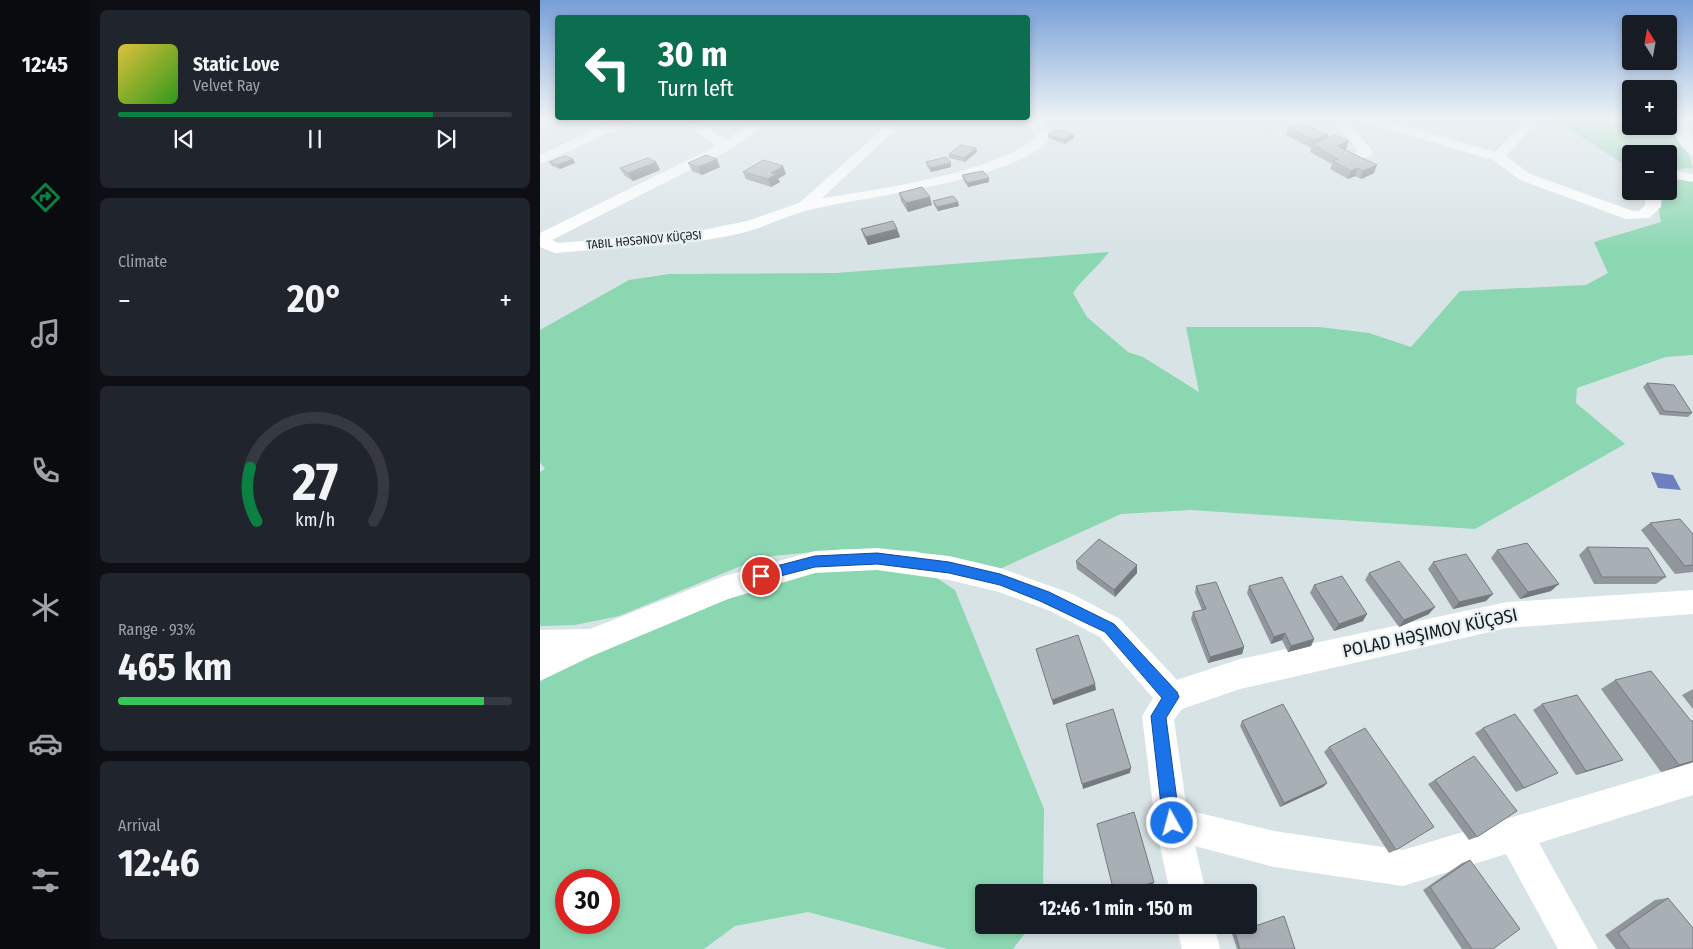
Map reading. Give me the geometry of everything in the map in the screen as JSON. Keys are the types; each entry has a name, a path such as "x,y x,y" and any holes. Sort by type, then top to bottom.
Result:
{"street":[{"name":"TABIL HƏSƏNOV KÜÇƏSI","path":"540,240 692,163"},
{"name":"TABIL HƏSƏNOV KÜÇƏSI","path":"805,206 852,163"},
{"name":"TABIL HƏSƏNOV KÜÇƏSI","path":"540,240 554,248 693,237 751,225 805,206 861,198 955,175 992,163"},
{"path":"1506,163 1525,177 1632,216 1643,214 1652,207 1653,200"},
{"path":"1677,175 1693,178"},
{"path":"540,667 590,643 761,576 815,562 877,558 957,570 1000,580 1060,602 1110,628 1172,697 1158,716 1172,823 1186,884"},
{"name":"POLAD HƏŞIMOV KÜÇƏSI","path":"1172,697 1240,674 1507,615 1693,602"},
{"path":"540,644 590,643"},
{"path":"1172,823 1274,849 1404,868 1693,779"},
{"path":"1514,834 1579,949"},
{"path":"1197,934 1201,949"}],"green space":[{"path":"1677,163 1691,163 1693,168 1677,169"},
{"path":"1677,178 1693,181 1693,355 1666,357 1577,388 1576,403 1625,444 1475,529 1191,510 1121,514 993,572 915,551 844,549 763,557 619,616 575,625 540,626 540,472 545,469 540,462 540,330 629,280 669,274 836,273 1109,252 1073,293 1087,317 1128,352 1143,357 1199,392 1186,327 1319,327 1369,333 1411,347 1460,291 1586,285 1608,273 1594,242 1661,222 1657,200 1677,200"},
{"path":"872,569 932,575 955,590 1044,809 1043,884 975,884 975,934 1024,934 1013,949 947,949 808,912 735,926 704,949 540,949 540,673 716,596 813,570"}],"water":[{"path":"1651,472 1673,475 1681,490 1658,488"}],"building":[{"path":"633,163 653,163 628,173 620,168"},
{"path":"689,163 707,163 698,167"},
{"path":"758,163 774,163 783,166 771,173 776,174 768,179 743,172"},
{"path":"927,163 950,163 930,168"},
{"path":"1336,163 1373,163 1377,165 1363,171 1357,168 1351,171"},
{"path":"983,171 989,178 967,183 962,175"},
{"path":"922,187 930,197 906,203 899,193"},
{"path":"953,196 958,202 937,207 933,201"},
{"path":"893,221 897,229 866,237 861,229"},
{"path":"1647,383 1674,385 1692,413 1664,411"},
{"path":"1680,519 1693,534 1693,565 1685,566 1650,523"},
{"path":"1099,539 1137,565 1114,590 1076,561"},
{"path":"1527,543 1559,584 1528,592 1497,550"},
{"path":"1587,547 1648,548 1666,577 1602,577"},
{"path":"1466,554 1493,594 1459,602 1433,562"},
{"path":"1399,561 1435,607 1404,620 1369,573"},
{"path":"1342,576 1367,614 1339,624 1314,585"},
{"path":"1282,577 1314,639 1291,646 1285,633 1274,637 1249,586"},
{"path":"1216,582 1244,647 1210,657 1193,612 1206,609 1196,586"},
{"path":"1078,635 1095,684 1052,700 1036,649"},
{"path":"1651,671 1691,721 1693,721 1693,761 1679,765 1615,680"},
{"path":"1577,695 1623,760 1586,771 1542,704"},
{"path":"1283,704 1327,783 1284,803 1242,721"},
{"path":"1113,709 1131,768 1082,784 1066,724"},
{"path":"1515,714 1558,773 1524,788 1483,728"},
{"path":"1365,728 1434,827 1396,850 1329,747"},
{"path":"1474,756 1517,811 1477,837 1435,780"},
{"path":"1134,812 1154,882 1148,884 1112,884 1097,824"},
{"path":"1470,860 1520,929 1493,949 1472,949 1430,887"},
{"path":"1668,898 1693,928 1693,949 1630,949 1618,933"},
{"path":"1284,916 1295,949 1240,949 1235,934 1257,934 1257,925"}],"route":[{"path":"761,576 815,562 877,558 949,568 1000,580 1045,596 1110,628 1172,697 1158,716 1172,823"}]}
